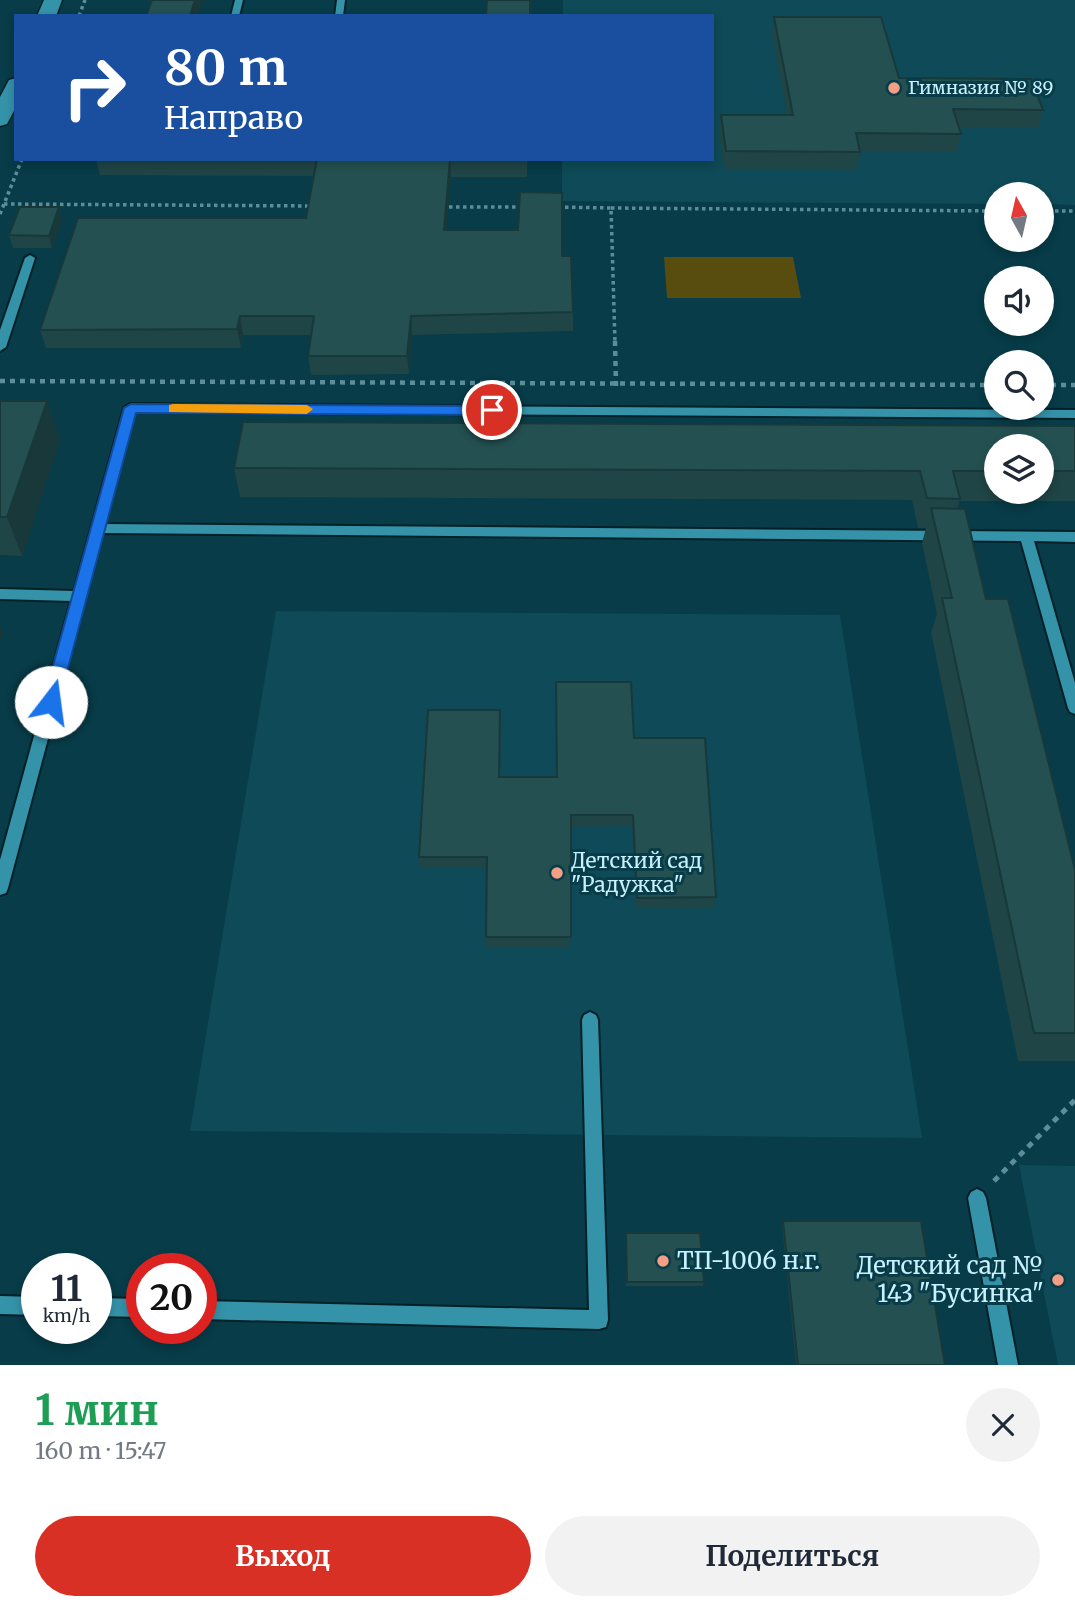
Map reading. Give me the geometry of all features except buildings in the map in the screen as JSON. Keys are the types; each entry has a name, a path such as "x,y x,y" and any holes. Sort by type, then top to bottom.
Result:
{"street":[{"path":"0,120 14,88"}],"lane":[{"path":"0,347 30,258"},
{"path":"0,888 131,408 1075,414"},
{"path":"98,528 1075,537"},
{"path":"1026,536 1075,708"},
{"path":"0,594 80,596"},
{"path":"217,1310 599,1320 590,1020"},
{"path":"977,1198 1008,1365"},
{"path":"0,1305 21,1306"}],"path":[{"path":"0,214 21,161"},
{"path":"4,204 321,206"},
{"path":"432,206 528,207"},
{"path":"556,207 984,211"},
{"path":"611,208 616,399"},
{"path":"1054,211 1075,211"},
{"path":"0,381 984,386"},
{"path":"1054,386 1075,386"},
{"path":"977,1198 1075,1100"}],"shaded area":[{"name":"Гимназия № 89","path":"563,0 1075,0 1075,205 1054,204 1054,182 984,182 984,204 562,201 562,161 714,161 714,14 563,14"},
{"path":"664,257 793,257 801,298 667,298"},
{"name":"Детский сад \"Радужка\"","path":"276,611 840,615 922,1138 190,1131"},
{"name":"Детский сад № 143 \"Бусинка\"","path":"1019,1165 1075,1166 1075,1365 1058,1365"}],"slow traffic":[{"path":"173,408 307,409"}],"place":[{"name":"Гимназия № 89","path":"894,88"},
{"name":"Детский сад \"Радужка\"","path":"557,873"},
{"name":"ТП-1006 н.г.","path":"663,1261"},
{"name":"Детский сад № 143 \"Бусинка\"","path":"1058,1280"}],"route":[{"path":"51,702 131,408 492,410"}]}
